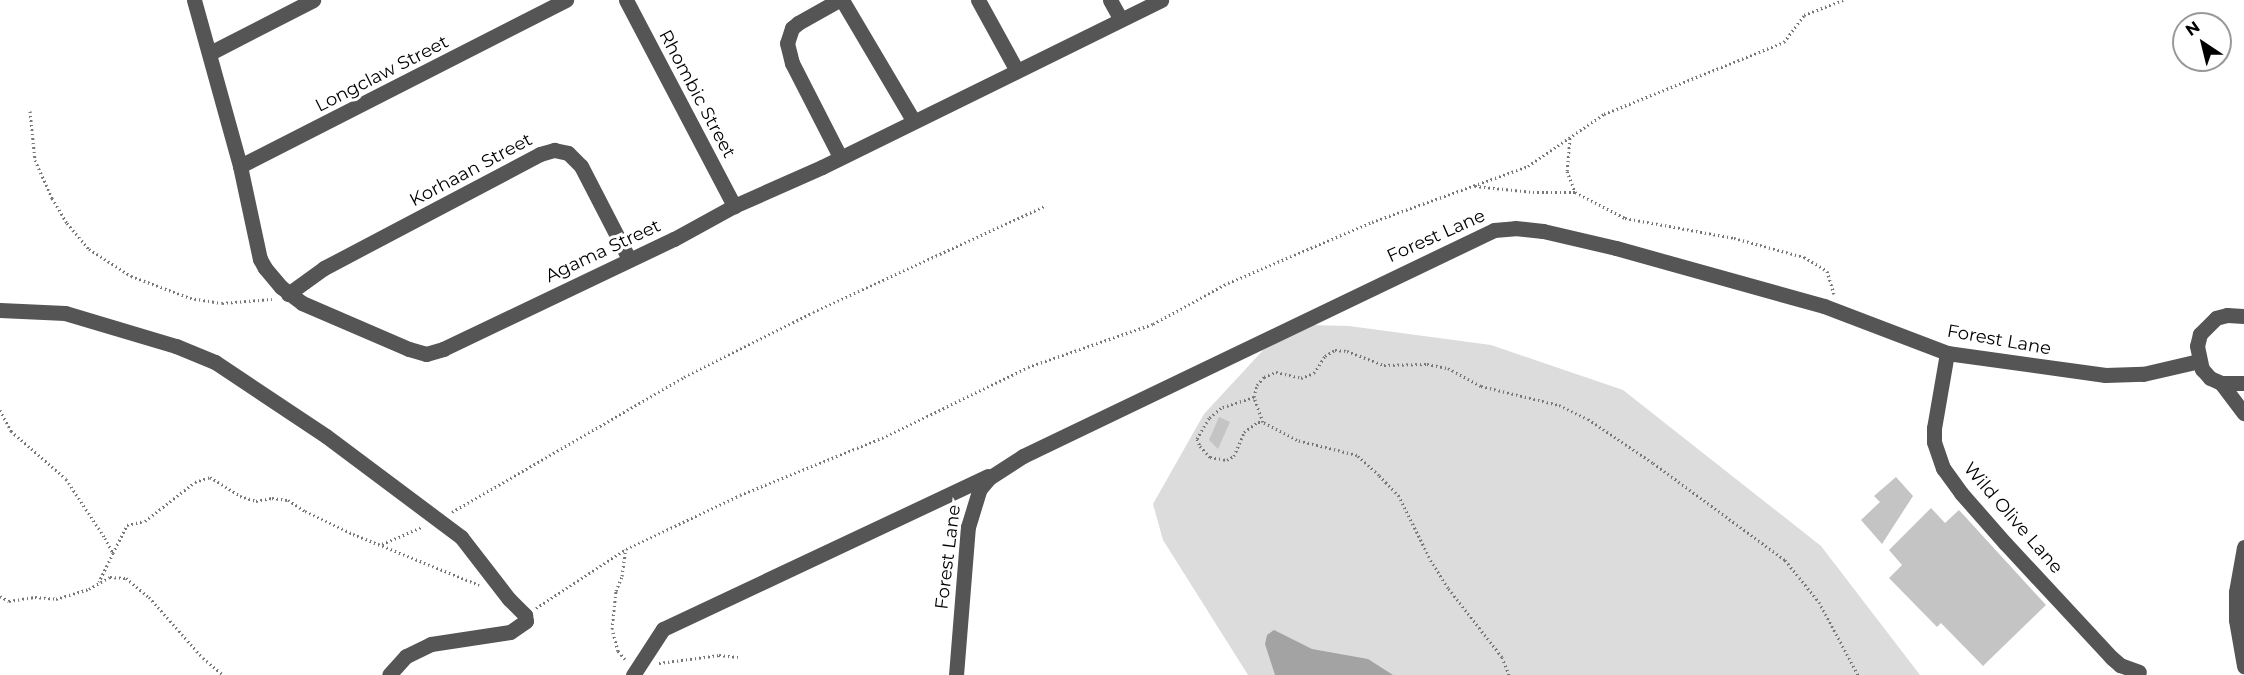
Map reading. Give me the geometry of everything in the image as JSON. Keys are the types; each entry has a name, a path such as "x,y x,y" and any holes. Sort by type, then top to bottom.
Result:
{"street":[{"name":"Agama Street","path":"194,0 240,166 260,259 271,277 288,294 302,303 419,353 433,353 693,229 734,206 840,158 1016,69 1161,0"},
{"path":"210,53 313,0"},
{"name":"Longclaw Street","path":"240,166 566,0"},
{"name":"Rhombic Street","path":"626,0 734,206"},
{"path":"840,158 792,63 787,43 792,28 798,23 841,0 913,120"},
{"path":"978,0 1016,69"},
{"path":"1110,0 1120,18"},
{"name":"Korhaan Street","path":"288,294 324,268 548,151 568,153 581,166 629,259"},
{"name":"Forest Lane","path":"956,675 970,516 979,490 999,471 1023,456 1494,230 1515,228 1563,235 1839,311 1947,353 2105,375 2143,374 2199,361"},
{"path":"0,310 65,313 176,346 215,362 291,412 440,519 461,537 509,599 525,615 526,621 510,632 431,644 406,656 389,675"},
{"path":"2244,316 2227,315 2207,325 2197,346 2199,361 2210,378 2221,383 2244,383"},
{"name":"Wild Olive Lane","path":"1947,353 1934,428 1934,442 1943,468 1961,493 2098,643 2120,665 2139,672"},
{"path":"2221,383 2244,413"},
{"path":"633,675 663,629 999,471"},
{"path":"2244,547 2236,592 2236,620 2244,666"}],"path":[{"path":"525,615 626,549 740,495 882,438 1028,367 1153,324 1228,283 1372,222 1528,166 1604,114 1784,42 1804,15 1843,0"},
{"path":"30,111 35,160 52,198 67,223 89,249 132,276 190,298 222,303 255,302 288,294"},
{"path":"1570,138 1567,171 1575,192"},
{"path":"1474,186 1533,192 1575,192 1625,218 1734,238 1804,257 1827,271 1839,311"},
{"path":"382,544 440,519 684,377 813,312 1044,206"},
{"path":"1263,422 1254,397 1257,385 1264,377 1276,372 1301,378 1314,373 1325,356 1335,350 1347,351 1384,365 1438,366 1481,386 1559,405 1588,419 1626,443 1785,560 1819,602 1858,675"},
{"path":"1254,397 1221,408 1209,418 1197,439 1210,457 1227,460 1234,456 1244,432 1258,422 1263,422 1297,440 1357,456 1380,475 1399,496 1429,558 1448,588 1502,657 1509,675"},
{"path":"0,410 11,431 66,479 113,553"},
{"path":"99,584 127,525 145,521 195,482 210,477 240,496 256,501 272,498 288,500 305,512 434,568 486,587"},
{"path":"0,596 9,601 35,597 56,599 99,584 110,577 126,578 149,597 202,658 224,675"}],"shaded area":[{"path":"1312,325 1349,326 1491,345 1623,390 1821,546 1920,675 1248,675 1163,540 1153,504 1204,414 1266,347"},
{"path":"1274,630 1312,649 1368,659 1393,675 1275,675 1265,644 1267,635"}],"building":[{"path":"1219,417 1230,422 1218,449 1209,440"},
{"path":"1896,477 1913,496 1882,544 1861,520 1880,502 1874,496"},
{"path":"1931,508 1945,523 1959,510 2046,605 1983,666 1941,623 1937,627 1889,578 1902,565 1889,550"}]}
